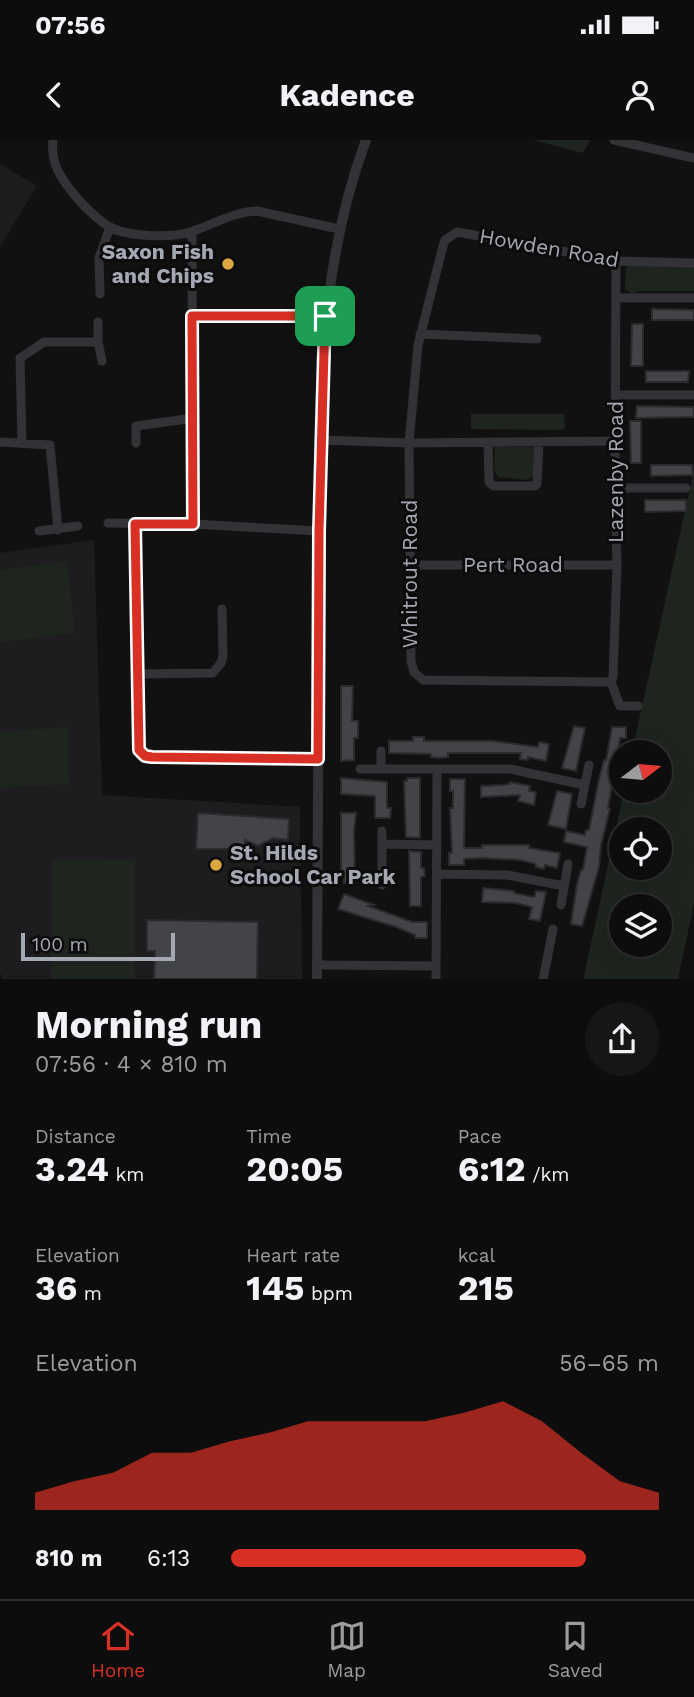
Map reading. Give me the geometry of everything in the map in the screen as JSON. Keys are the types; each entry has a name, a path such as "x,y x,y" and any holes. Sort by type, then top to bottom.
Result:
{"street":[{"path":"53,140 52,156 62,178 81,203 110,228 161,237 192,232 218,219 245,211 257,211 339,229"},
{"path":"317,979 319,531 325,316 339,229 353,175 366,140"},
{"path":"614,140 694,158"},
{"path":"100,294 99,258 110,228"},
{"path":"192,232 193,524"},
{"name":"Howden Road","path":"409,443 420,334 445,240 457,232 616,261 694,263"},
{"name":"Lazenby Road","path":"611,682 617,565 616,261"},
{"path":"618,298 694,299"},
{"path":"192,316 325,316"},
{"path":"98,322 102,361"},
{"path":"420,334 537,340"},
{"path":"22,443 20,358 44,342 98,342"},
{"path":"616,395 694,395"},
{"path":"136,443 136,426 194,418"},
{"path":"321,440 409,443 615,441"},
{"path":"0,442 50,445 58,530"},
{"path":"488,442 489,482 493,486 535,486 539,442"},
{"name":"Whitrout Road","path":"409,443 411,661 414,673 424,680 611,682"},
{"path":"615,488 686,488"},
{"path":"108,523 193,524 319,531"},
{"path":"135,524 139,750 145,756 318,759"},
{"path":"39,531 78,526"},
{"name":"Pert Road","path":"410,565 617,565"},
{"path":"138,674 213,673 223,656 222,609"},
{"path":"611,682 620,706 638,706"},
{"path":"381,751 381,769"},
{"path":"581,804 589,765"},
{"path":"360,769 519,770 585,785"},
{"path":"436,979 437,769"},
{"path":"382,831 382,885"},
{"path":"382,844 437,845"},
{"path":"561,905 568,864"},
{"path":"438,874 507,875 564,886"},
{"path":"543,979 553,929"},
{"path":"317,965 436,966"}],"shaded area":[{"path":"533,140 590,140 583,153"},
{"path":"0,164 37,186 0,247"},
{"path":"629,265 694,266 694,291 631,293 625,289 626,268"},
{"path":"471,414 564,414 565,428 471,429"},
{"path":"495,447 535,447 534,476 527,480 498,477 494,470"},
{"path":"694,470 694,904 678,979 583,979 609,860 609,880 672,880 672,817 618,817 621,803 672,803 672,740 635,740"},
{"path":"94,540 102,795 300,807 302,979 3,979 0,973 0,553"},
{"path":"67,561 75,633 0,642 0,570"},
{"path":"68,727 69,784 0,788 0,732"},
{"path":"52,859 135,860 135,979 51,979"}],"building":[{"path":"652,309 694,310 694,320 652,320"},
{"path":"632,324 643,324 643,366 631,366"},
{"path":"646,371 689,371 688,382 646,382"},
{"path":"637,406 694,407 694,417 636,418"},
{"path":"630,421 641,421 641,463 631,463"},
{"path":"651,465 692,465 693,475 651,476"},
{"path":"645,500 686,500 686,511 645,512"},
{"path":"341,686 353,686 352,721 358,721 358,738 354,738 354,760 341,761"},
{"path":"574,726 585,728 576,771 562,768"},
{"path":"612,727 626,727 626,738 610,740"},
{"path":"413,737 424,737 424,741 493,741 538,747 539,742 549,744 546,761 528,757 528,760 520,759 521,753 448,753 448,757 439,758 431,757 431,754 389,753 389,741 413,741"},
{"path":"609,744 610,809 601,845 599,867 582,926 571,924 577,884 583,870 587,847 564,842 566,831 585,835 586,830 589,830 599,779"},
{"path":"341,778 387,782 387,808 391,808 390,818 375,818 375,796 341,794"},
{"path":"407,778 420,778 420,838 406,837 404,781 407,781"},
{"path":"450,779 465,779 464,848 482,848 482,845 529,845 529,848 560,853 557,868 545,865 544,869 520,860 482,858 464,859 464,865 449,865 449,853 452,853 450,808 453,808"},
{"path":"510,782 530,786 529,791 536,792 534,805 518,801 520,795 481,797 481,786"},
{"path":"557,791 572,794 566,829 548,825"},
{"path":"198,813 289,819 288,840 273,838 258,846 245,840 246,849 196,849"},
{"path":"341,813 356,813 355,883 344,883 344,872 341,872"},
{"path":"409,851 421,852 421,868 424,868 425,876 421,877 421,906 410,906"},
{"path":"483,888 514,891 534,897 536,891 546,892 540,921 529,919 532,907 515,903 482,902"},
{"path":"344,894 412,922 427,922 427,938 415,938 415,935 396,927 338,909"},
{"path":"147,920 258,922 257,979 154,979 155,951 147,951"}],"place":[{"name":"Saxon Fish and Chips","path":"228,264"},
{"name":"St. Hilds School Car Park","path":"216,865"}],"route":[{"path":"192,316 325,316 319,531 318,759 145,756 139,750 138,741 135,524 193,524 192,316"}]}
